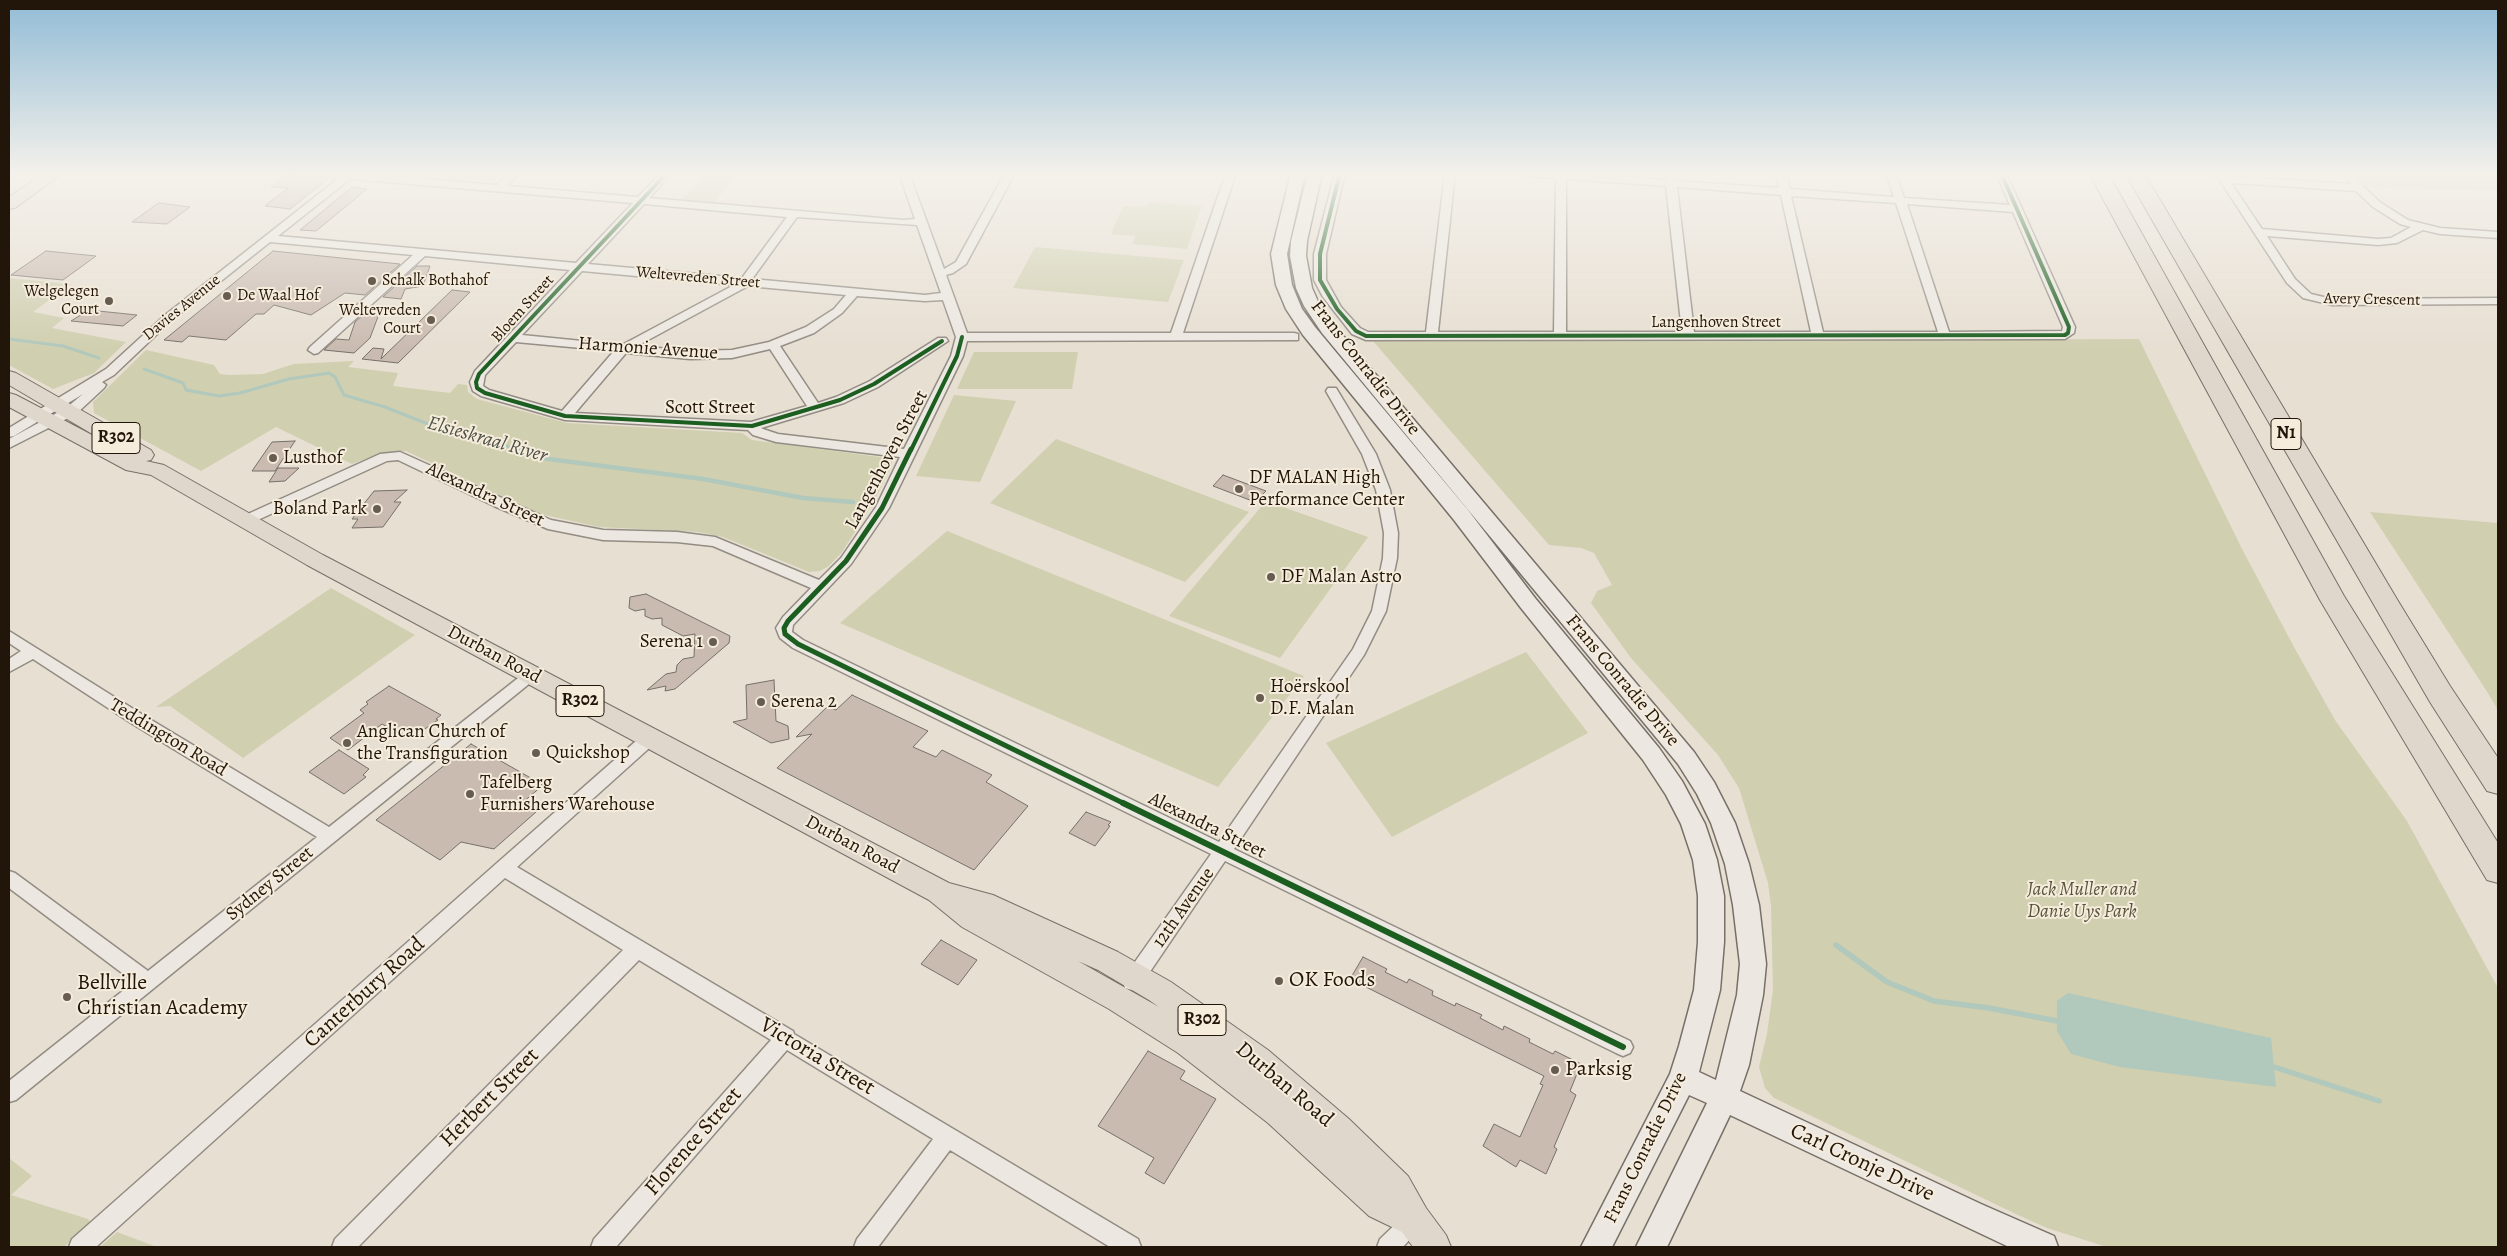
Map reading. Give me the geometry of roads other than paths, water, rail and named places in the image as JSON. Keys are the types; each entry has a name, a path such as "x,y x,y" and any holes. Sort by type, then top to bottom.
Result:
{"highway":[{"name":"N1","path":"2130,232 2333,600 2498,870"},
{"name":"N1","path":"2168,232 2388,608 2440,694 2498,782"}],"main road":[{"name":"Frans Conradie Drive","path":"1284,232 1279,254 1284,285 1294,309 1308,331 1461,516 1528,603 1651,754 1674,788 1693,824 1705,860 1711,896 1711,942 1707,990 1683,1078 1596,1247"},
{"name":"Frans Conradie Drive","path":"1301,232 1298,256 1304,288 1317,314 1686,758 1706,789 1723,823 1737,864 1744,897 1753,964 1750,995 1735,1065 1724,1098 1651,1247"},
{"name":"Durban Road","path":"9,377 55,413 133,465 157,470 244,521 939,892 983,904 1108,961 1128,988 1189,1043 1242,1082 1315,1142 1381,1204 1414,1220 1434,1247"},
{"name":"Durban Road","path":"9,399 55,413"},
{"name":"Carl Cronje Drive","path":"1683,1078 2043,1247"}],"street":[{"name":"Davies Avenue","path":"55,413 106,379 110,372 156,328 278,232"},
{"name":"Bloem Street","path":"479,374 612,232"},
{"path":"565,416 623,349 724,296 744,282 781,232"},
{"path":"925,232 962,337 1294,337"},
{"path":"940,273 949,271 960,264 978,232"},
{"path":"1176,337 1211,232"},
{"name":"Langenhoven Street","path":"1326,232 1320,254 1320,280 1327,295 1337,309 1356,331 1364,335 2060,336 2068,333 2069,327 2027,232"},
{"path":"1432,336 1444,232"},
{"path":"1560,336 1561,232"},
{"path":"1677,232 1688,336"},
{"path":"1794,232 1818,336"},
{"path":"1910,232 1945,336"},
{"path":"2259,232 2378,242 2393,241 2411,232"},
{"name":"Avery Crescent","path":"2259,232 2299,290 2321,301 2498,301"},
{"path":"2465,232 2498,235"},
{"name":"Weltevreden Street","path":"269,239 925,298 948,296"},
{"path":"314,350 422,253"},
{"name":"Harmonie Avenue","path":"513,338 704,356 739,353 773,345 821,324 838,311 854,292"},
{"name":"Langenhoven Street","path":"784,628 788,621 822,587 860,542 882,508 957,356 962,337"},
{"name":"Scott Street","path":"479,374 476,382 477,388 485,393 565,416 669,424 752,426 840,400 874,384 942,341"},
{"path":"773,345 815,408"},
{"name":"12th Avenue","path":"1128,988 1224,851 1359,650 1379,611 1387,580 1392,533 1383,490 1369,454 1332,391"},
{"path":"9,432 55,413"},
{"path":"9,444 55,413"},
{"name":"Scott Street","path":"752,426 758,432 776,438 909,454"},
{"name":"Alexandra Street","path":"244,521 385,457 400,456 548,524 603,534 676,537 715,542 822,587"},
{"name":"Alexandra Street","path":"784,628 785,634 798,644 1623,1047"},
{"name":"Teddington Road","path":"9,636 137,720 330,836"},
{"path":"9,666 32,652"},
{"name":"Sydney Street","path":"9,1093 532,675"},
{"name":"Canterbury Road","path":"80,1247 650,738"},
{"name":"Victoria Street","path":"504,868 637,950 786,1037 1128,1247"},
{"path":"9,878 148,982"},
{"name":"Herbert Street","path":"343,1247 637,950"},
{"name":"Florence Street","path":"602,1247 786,1037"},
{"path":"865,1247 947,1137"},
{"path":"1388,1247 1414,1220"}],"waterway":[{"name":"Elsieskraal River","path":"9,339 63,346 99,358"},
{"name":"Elsieskraal River","path":"144,369 183,383 186,390 219,396 240,393 289,379 329,373 335,377 344,395 385,407 428,424 520,450"},
{"name":"Elsieskraal River","path":"520,450 533,457 703,479 803,498 853,502"},
{"name":"Elsieskraal River","path":"1836,945 1887,982 1934,1001 1989,1008 2057,1021"},
{"name":"Elsieskraal River","path":"2274,1067 2379,1101"}],"place":[{"name":"Schalk Bothahof","path":"372,281"},
{"name":"De Waal Hof","path":"227,296"},
{"name":"Welgelegen Court","path":"109,301"},
{"name":"Weltevreden Court","path":"431,320"},
{"name":"Lusthof","path":"273,458"},
{"name":"DF MALAN High Performance Center","path":"1239,489"},
{"name":"Boland Park","path":"377,509"},
{"name":"DF Malan Astro","path":"1271,577"},
{"name":"Serena 1","path":"713,642"},
{"name":"Hoërskool D.F. Malan","path":"1260,698"},
{"name":"Serena 2","path":"761,702"},
{"name":"Anglican Church of the Transfiguration","path":"347,743"},
{"name":"Quickshop","path":"536,753"},
{"name":"Tafelberg Furnishers Warehouse","path":"470,794"},
{"name":"OK Foods","path":"1279,981"},
{"name":"Bellville Christian Academy","path":"67,997"},
{"name":"Parksig","path":"1555,1070"}],"park label":[{"name":"Jack Muller and Danie Uys Park","path":"2082,901"}]}
